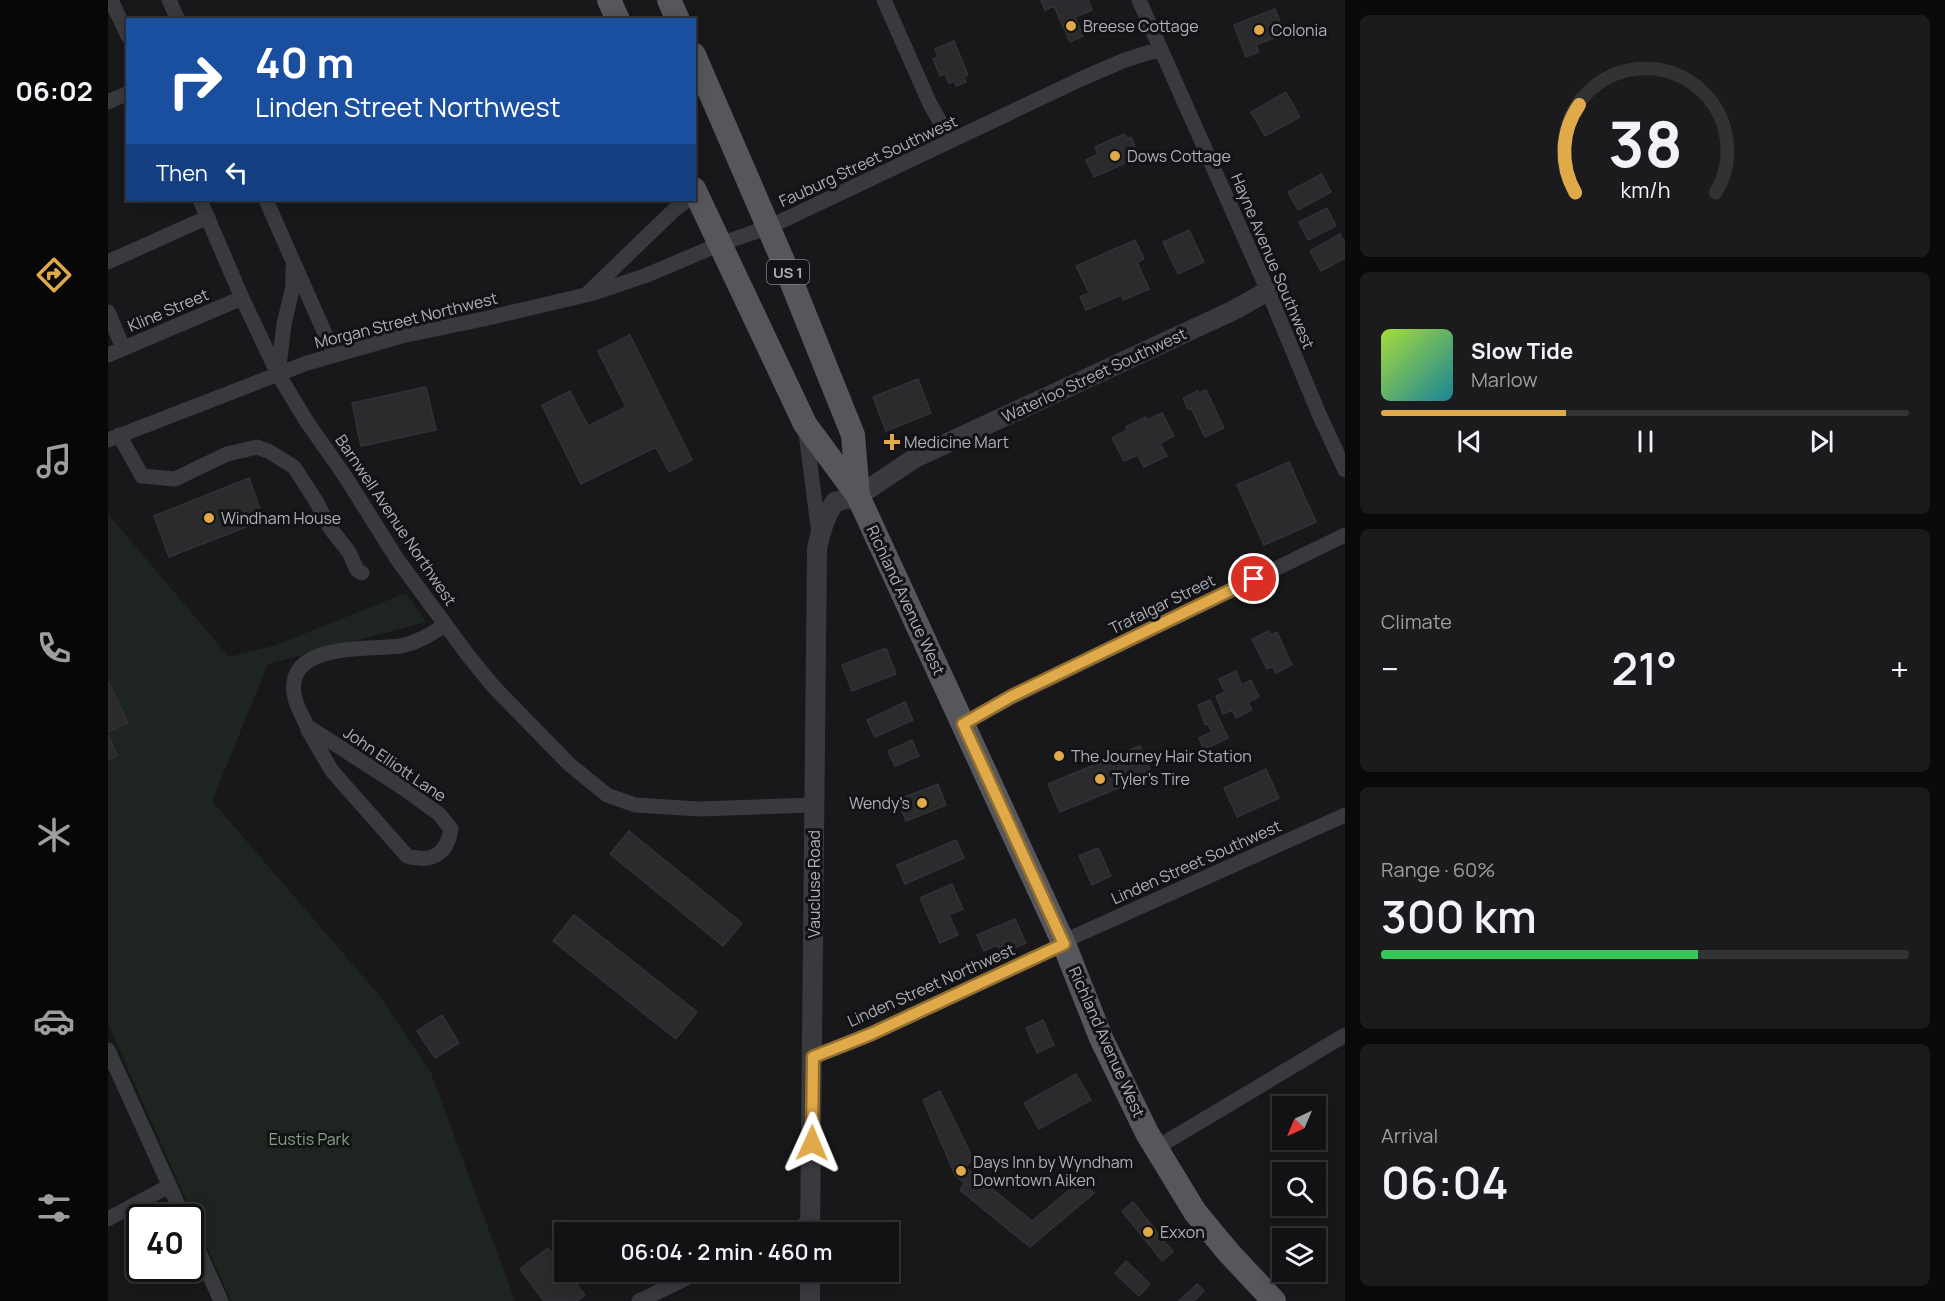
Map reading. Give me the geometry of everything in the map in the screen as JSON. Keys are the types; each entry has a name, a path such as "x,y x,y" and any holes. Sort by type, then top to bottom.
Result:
{"main road":[{"path":"609,0 617,18"},
{"path":"669,0 677,18"},
{"name":"Richland Avenue West","path":"696,60 769,227 853,435 858,496"},
{"name":"Richland Avenue West","path":"696,200 720,244 803,420 858,496 1064,944 1101,1038 1147,1133 1195,1212 1229,1253 1275,1301"},
{"path":"803,420 826,417 836,408 838,397"}],"street":[{"path":"111,0 126,32"},
{"path":"169,0 177,18"},
{"path":"884,0 930,104 951,141"},
{"name":"Hayne Avenue Southwest","path":"1139,0 1345,470"},
{"name":"Fauburg Street Southwest","path":"586,295 646,275 720,244 769,227 1083,78 1125,60 1160,49"},
{"path":"108,102 126,94"},
{"name":"Barnwell Avenue Northwest","path":"200,201 278,374 307,422 345,476 397,559 445,625 487,678 569,764 597,787 618,800 635,805 699,809 813,805"},
{"path":"266,201 334,354"},
{"path":"586,295 685,201"},
{"path":"108,262 208,217"},
{"path":"278,374 284,324 293,286 289,249"},
{"name":"Waterloo Street Southwest","path":"820,536 835,502 858,496 915,458 1232,311 1268,291"},
{"name":"Morgan Street Northwest","path":"113,438 334,354 402,336 586,295"},
{"name":"Kline Street","path":"108,355 242,298"},
{"path":"108,312 123,348"},
{"path":"803,420 820,536"},
{"path":"113,438 142,476 175,479 227,454 256,447 270,452 294,466 330,528 349,552 357,570 362,573"},
{"name":"Trafalgar Street","path":"963,724 1012,696 1345,535"},
{"name":"Vaucluse Road","path":"810,1222 813,805 817,549 820,536"},
{"name":"John Elliott Lane","path":"307,726 439,814 451,829 450,838 443,851 432,858 419,860 407,856 333,771 307,726 294,695 293,684 296,672 305,664 329,652 409,643 428,637 445,625"},
{"name":"Linden Street Southwest","path":"1064,944 1073,937 1345,814"},
{"name":"Linden Street Northwest","path":"813,1057 871,1034 1064,944"},
{"path":"1156,1148 1343,1039"},
{"path":"108,1050 177,1204"},
{"path":"108,1219 169,1186"},
{"path":"204,1263 221,1301"},
{"path":"639,1301 678,1282"},
{"path":"810,1282 810,1301"}],"green space":[{"name":"Eustis Park","path":"108,514 229,657 273,646 406,593 426,622 268,664 212,801 380,996 431,1073 515,1301 231,1301 204,1240 204,1204 188,1204 108,1024"}],"building":[{"name":"Breese Cottage","path":"1041,0 1088,0 1092,10 1075,17 1083,36 1070,42 1054,6 1045,10"},
{"name":"Colonia","path":"1275,9 1285,34 1256,45 1259,52 1246,57 1234,25"},
{"path":"954,41 968,75 964,77 966,82 956,86 954,81 949,83 945,74 940,76 933,59 938,57 935,49"},
{"path":"1286,92 1300,117 1265,136 1251,112"},
{"name":"Dows Cottage","path":"1124,134 1127,139 1131,137 1137,151 1134,152 1137,158 1094,177 1086,160 1098,154 1095,147"},
{"path":"1322,174 1331,192 1298,210 1288,192"},
{"path":"1327,208 1336,226 1308,240 1299,222"},
{"path":"1189,230 1204,262 1178,274 1163,242"},
{"path":"1340,234 1345,243 1345,258 1321,271 1310,251"},
{"path":"1135,240 1144,259 1137,262 1149,289 1123,300 1121,295 1086,310 1080,297 1089,293 1076,266"},
{"path":"630,335 692,460 669,472 656,447 581,484 542,405 570,391 588,426 626,407 598,351"},
{"path":"918,379 931,413 886,431 873,397"},
{"path":"426,387 436,430 361,446 352,403"},
{"path":"1206,390 1224,428 1205,437 1191,408 1188,409 1183,398"},
{"path":"1162,413 1174,436 1160,443 1167,456 1144,467 1138,455 1124,461 1112,438 1127,430 1126,427 1146,417 1147,420"},
{"path":"1289,462 1316,522 1264,545 1237,485"},
{"name":"Windham House","path":"249,478 264,520 169,557 154,516"},
{"path":"1269,631 1271,635 1277,632 1292,665 1276,673 1273,666 1267,669 1252,639"},
{"path":"886,648 896,674 852,691 842,665"},
{"path":"1236,671 1242,685 1251,680 1259,697 1248,702 1252,710 1236,718 1232,710 1223,714 1216,696 1225,692 1219,679"},
{"path":"108,681 128,723 108,732"},
{"path":"1210,700 1228,738 1204,750 1199,738 1212,732 1207,723 1205,724 1198,705"},
{"path":"905,702 913,720 875,737 867,720"},
{"path":"108,735 117,756 108,760"},
{"path":"912,740 919,756 895,766 888,751"},
{"name":"Tyler's Tire","path":"1140,746 1152,774 1060,812 1048,784"},
{"path":"1266,769 1279,798 1237,817 1224,788"},
{"name":"Wendy's","path":"938,784 946,805 906,821 897,800"},
{"path":"629,831 742,923 723,946 610,854"},
{"path":"956,840 964,858 905,884 897,865"},
{"path":"1098,848 1111,876 1092,885 1079,856"},
{"path":"952,884 963,909 949,915 958,935 940,943 920,898"},
{"path":"574,915 697,1012 676,1039 553,941"},
{"path":"1015,919 1026,943 1001,954 997,945 984,951 977,935"},
{"path":"442,1015 459,1043 435,1058 417,1031"},
{"path":"1043,1020 1054,1045 1037,1053 1026,1028"},
{"path":"1076,1074 1091,1100 1039,1129 1024,1103"},
{"name":"Days Inn by Wyndham Downtown Aiken","path":"940,1091 973,1159 965,1167 1032,1221 1080,1181 1094,1193 1030,1247 960,1190 964,1183 955,1175 923,1100"},
{"name":"Exxon","path":"1133,1202 1173,1252 1162,1261 1122,1211"},
{"path":"548,1248 554,1256 554,1282 575,1282 585,1295 577,1301 544,1301 520,1269"},
{"path":"1126,1261 1150,1284 1139,1296 1115,1273"},
{"path":"1197,1284 1204,1291 1194,1301 1179,1301"}],"place":[{"name":"Breese Cottage","path":"1071,26"},
{"name":"Colonia","path":"1259,30"},
{"name":"Dows Cottage","path":"1115,156"},
{"name":"Medicine Mart","path":"892,442"},
{"name":"Windham House","path":"209,518"},
{"name":"The Journey Hair Station","path":"1059,756"},
{"name":"Tyler's Tire","path":"1100,779"},
{"name":"Wendy's","path":"922,803"},
{"name":"Days Inn by Wyndham Downtown Aiken","path":"961,1171"},
{"name":"Exxon","path":"1148,1232"}],"route":[{"path":"812,1143 813,1057 871,1034 1064,944 963,724 1012,696 1254,579"}]}
